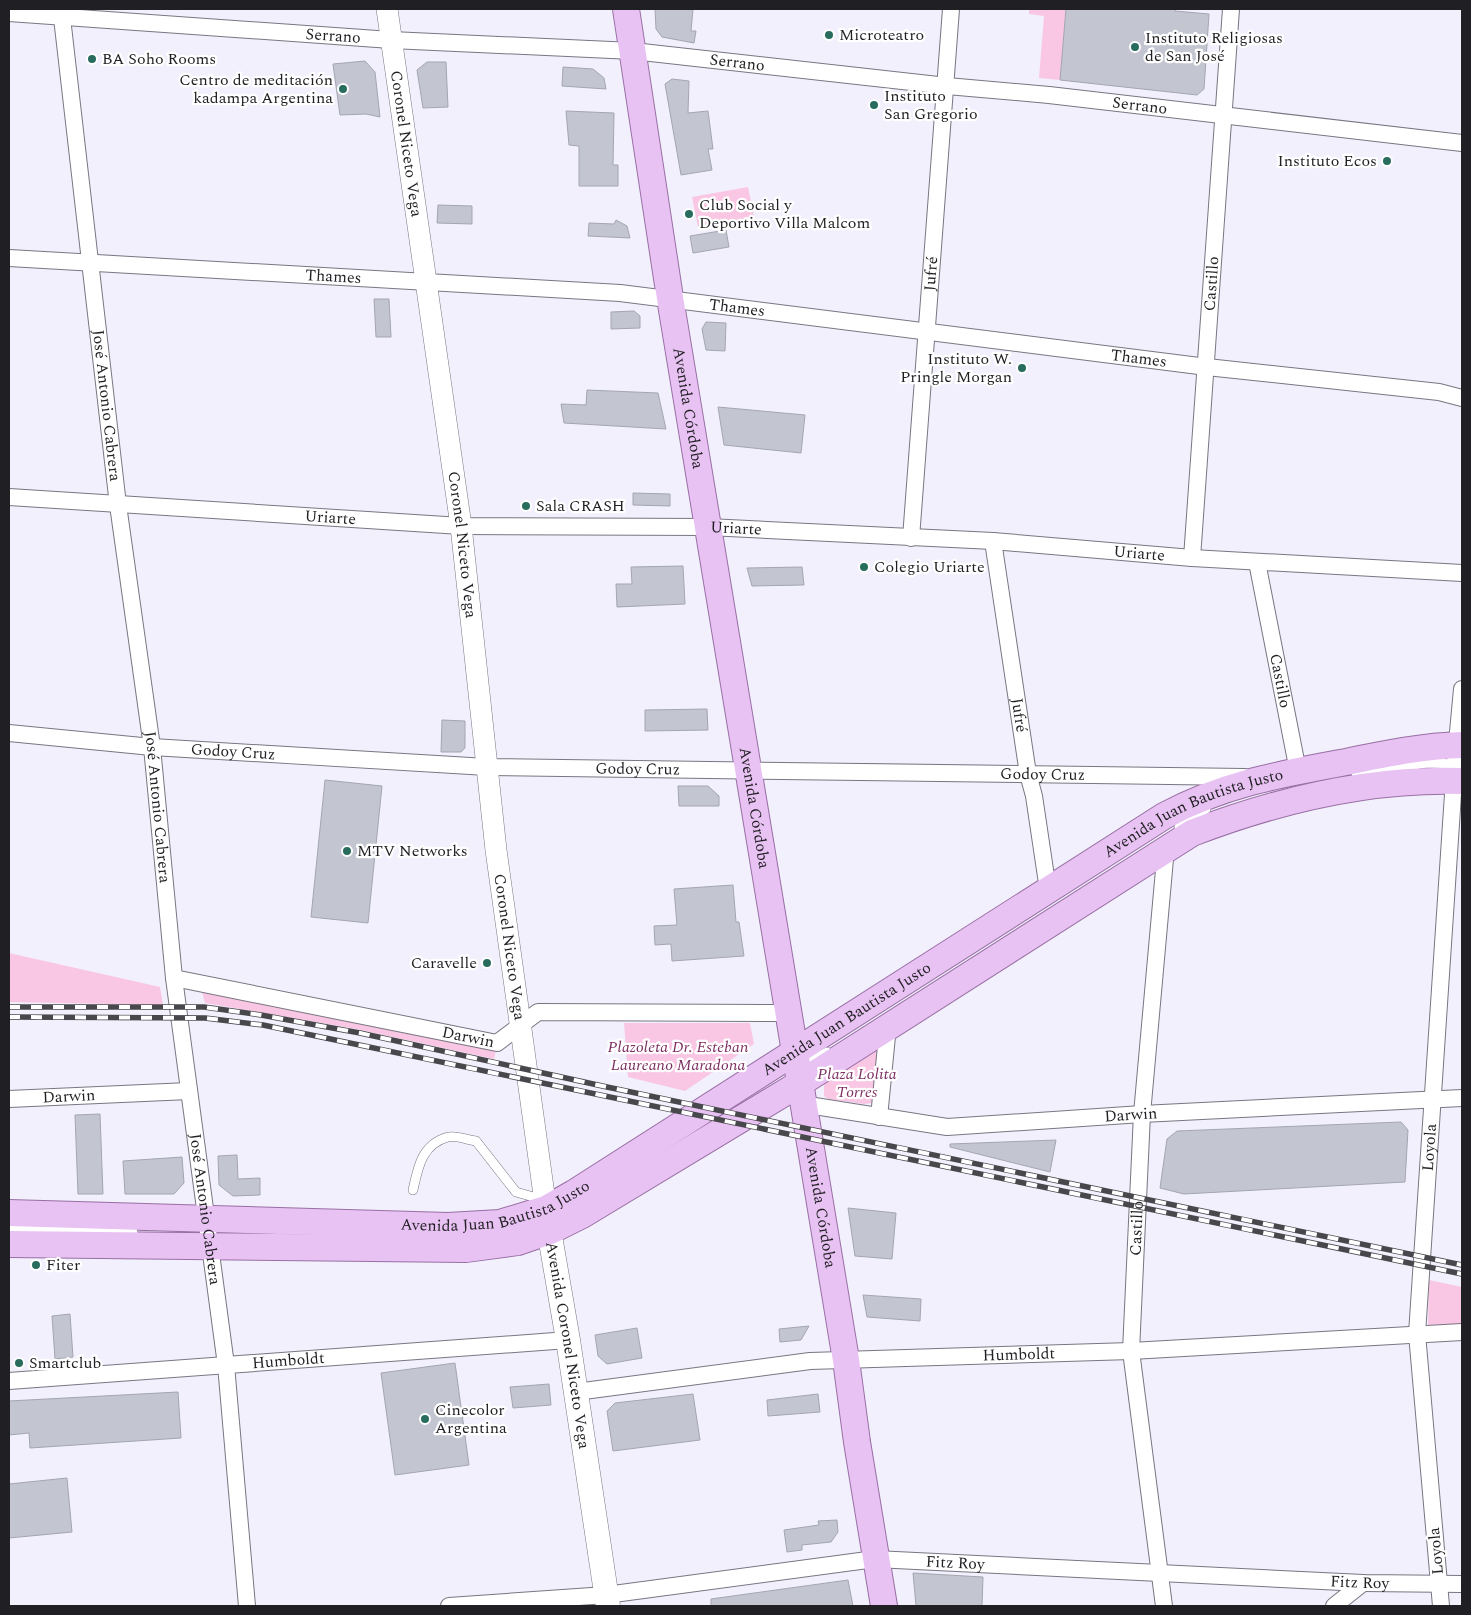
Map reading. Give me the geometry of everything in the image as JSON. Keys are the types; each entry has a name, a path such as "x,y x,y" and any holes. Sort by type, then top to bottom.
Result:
{"main road":[{"name":"Avenida Córdoba","path":"626,9 670,298 788,1013 796,1076 846,1360 857,1442 884,1606"},
{"name":"Avenida Juan Bautista Justo","path":"796,1076 1048,890 1164,816 1196,799 1232,786 1267,777 1370,757 1459,763"},
{"name":"Avenida Juan Bautista Justo","path":"9,1213 208,1234 466,1249 518,1242 545,1216 574,1193 888,1026 1169,839 1292,801 1394,783 1459,763"},
{"name":"Avenida Coronel Niceto Vega","path":"545,1216 568,1340 607,1601"},
{"name":"Avenida Juan Bautista Justo","path":"9,1244 208,1234"}],"street":[{"name":"Coronel Niceto Vega","path":"386,9 427,281 461,526 496,850 528,1083"},
{"name":"Jufré","path":"912,538 947,86 951,9"},
{"name":"Castillo","path":"1192,558 1207,367 1230,9"},
{"name":"Serrano","path":"9,13 62,13 391,40 633,51 947,86 1049,94 1462,142"},
{"name":"José Antonio Cabrera","path":"62,13 118,504 152,747 174,978 226,1365 247,1606"},
{"name":"Thames","path":"9,258 620,293 1207,367 1438,392 1462,398"},
{"name":"Uriarte","path":"9,497 461,526 708,527 993,541 1192,558 1462,573"},
{"name":"Jufré","path":"993,541 1028,774 1034,796 1048,890"},
{"name":"Castillo","path":"1257,562 1298,771"},
{"name":"Loyola","path":"1441,1606 1417,1334 1432,1099 1459,763 1462,689"},
{"name":"Godoy Cruz","path":"9,733 152,747 487,767 1267,777"},
{"name":"Castillo","path":"1164,1606 1131,1351 1142,1114 1169,839"},
{"name":"Darwin","path":"174,978 497,1043 538,1012 788,1013"},
{"path":"879,1118 888,1026"},
{"name":"Darwin","path":"796,1076 879,1118 947,1127 1142,1114 1462,1098"},
{"name":"Avenida Coronel Niceto Vega","path":"528,1083 545,1216"},
{"name":"Darwin","path":"9,1099 189,1091"},
{"name":"Humboldt","path":"576,1392 810,1361 1131,1351 1462,1332"},
{"name":"Humboldt","path":"9,1381 568,1340"},
{"name":"Fitz Roy","path":"449,1606 607,1601 876,1559 1363,1583 1462,1584"},
{"path":"1334,1606 1363,1583"}],"lane":[{"path":"1344,775 1427,763 1459,763"},
{"path":"1169,839 1213,806"},
{"path":"796,1076 833,1049"},
{"path":"413,1190 419,1164 428,1147 449,1137 476,1141 516,1192 545,1216 758,1087"},
{"path":"9,1229 138,1232"},
{"path":"476,1238 492,1235"}],"green space":[{"path":"1029,9 1066,9 1060,80 1039,78 1044,16 1029,14"},
{"path":"748,187 754,217 698,227 692,197"},
{"path":"9,953 160,987 163,1005 9,1002"},
{"path":"202,992 496,1050 494,1059 351,1028 205,1003"},
{"name":"Plazoleta Dr. Esteban Laureano Maradona","path":"624,1023 750,1023 754,1044 685,1091 628,1077"},
{"name":"Plaza Lolita Torres","path":"875,1047 881,1049 873,1103 864,1104 828,1099 824,1096 824,1081"},
{"path":"1429,1280 1462,1287 1462,1329 1430,1327 1428,1324"}],"building":[{"path":"655,9 693,9 691,31 696,31 694,43 662,37 656,29"},
{"name":"Instituto Religiosas de San José","path":"1066,9 1176,9 1175,11 1209,14 1204,89 1197,95 1060,80"},
{"path":"365,61 375,72 380,117 366,114 340,115 333,64"},
{"path":"427,62 446,62 448,107 423,108 417,70"},
{"path":"563,67 593,69 604,78 606,89 562,86"},
{"path":"672,79 689,81 688,113 708,111 713,149 708,149 712,170 681,175 665,84"},
{"path":"566,111 614,113 613,165 618,165 618,186 579,186 579,146 569,145"},
{"path":"438,205 472,206 472,224 437,223"},
{"path":"616,220 627,226 630,238 588,236 589,223 614,224"},
{"path":"726,230 729,247 693,253 690,236"},
{"path":"374,299 389,299 391,337 376,337"},
{"path":"634,311 640,316 640,328 611,329 611,312"},
{"path":"706,322 726,323 725,351 706,350 702,329"},
{"path":"587,390 658,393 666,429 564,423 561,404 586,405"},
{"path":"718,407 805,415 801,453 724,445"},
{"path":"633,493 670,494 670,506 633,505"},
{"path":"683,566 685,604 617,607 616,584 632,584 631,567"},
{"path":"802,567 804,585 752,586 747,568"},
{"path":"707,709 708,730 645,731 645,710"},
{"path":"442,720 465,721 465,748 461,752 441,752"},
{"name":"MTV Networks","path":"325,780 382,786 368,923 311,917"},
{"path":"678,786 708,786 719,796 719,806 679,806"},
{"path":"733,885 736,922 739,922 744,956 672,961 671,944 655,945 654,926 677,925 674,889"},
{"path":"100,1114 103,1194 78,1194 75,1115"},
{"path":"1401,1122 1408,1130 1405,1182 1184,1194 1160,1188 1167,1139 1177,1131"},
{"path":"1056,1140 1050,1172 950,1147 950,1144"},
{"path":"237,1155 238,1179 260,1178 260,1195 233,1196 219,1185 218,1156"},
{"path":"182,1157 184,1183 174,1194 125,1194 123,1161"},
{"path":"848,1208 896,1213 892,1259 855,1256"},
{"path":"863,1295 921,1299 920,1321 867,1317"},
{"path":"70,1314 73,1357 55,1359 52,1316"},
{"path":"809,1326 801,1340 780,1342 779,1329"},
{"path":"637,1328 642,1358 607,1364 598,1356 595,1335"},
{"name":"Cinecolor Argentina","path":"455,1363 469,1465 395,1475 381,1373"},
{"path":"549,1384 551,1405 513,1408 510,1387"},
{"path":"178,1392 181,1438 30,1448 29,1433 9,1435 9,1401"},
{"path":"693,1394 700,1440 613,1451 607,1411 615,1403"},
{"path":"818,1394 820,1412 768,1416 767,1400"},
{"path":"67,1478 72,1532 9,1538 9,1484"},
{"path":"837,1520 838,1532 831,1542 802,1545 802,1550 787,1552 784,1530 819,1525 818,1521"},
{"path":"913,1573 983,1577 982,1606 916,1606"},
{"path":"848,1580 853,1606 711,1606 711,1599"}],"railway":[{"path":"9,1007 204,1007 261,1015 360,1033 607,1087 1462,1265"},
{"path":"9,1017 205,1018 263,1025 1462,1274"}],"place":[{"name":"Microteatro","path":"829,35"},
{"name":"Instituto Religiosas de San José","path":"1135,47"},
{"name":"BA Soho Rooms","path":"92,59"},
{"name":"Centro de meditación kadampa Argentina","path":"343,89"},
{"name":"Instituto San Gregorio","path":"874,105"},
{"name":"Instituto Ecos","path":"1387,161"},
{"name":"Club Social y Deportivo Villa Malcom","path":"689,214"},
{"name":"Instituto W. Pringle Morgan","path":"1022,368"},
{"name":"Sala CRASH","path":"526,506"},
{"name":"Colegio Uriarte","path":"864,567"},
{"name":"MTV Networks","path":"347,851"},
{"name":"Caravelle","path":"487,963"},
{"name":"Fiter","path":"36,1265"},
{"name":"Smartclub","path":"19,1363"},
{"name":"Cinecolor Argentina","path":"425,1419"}]}
